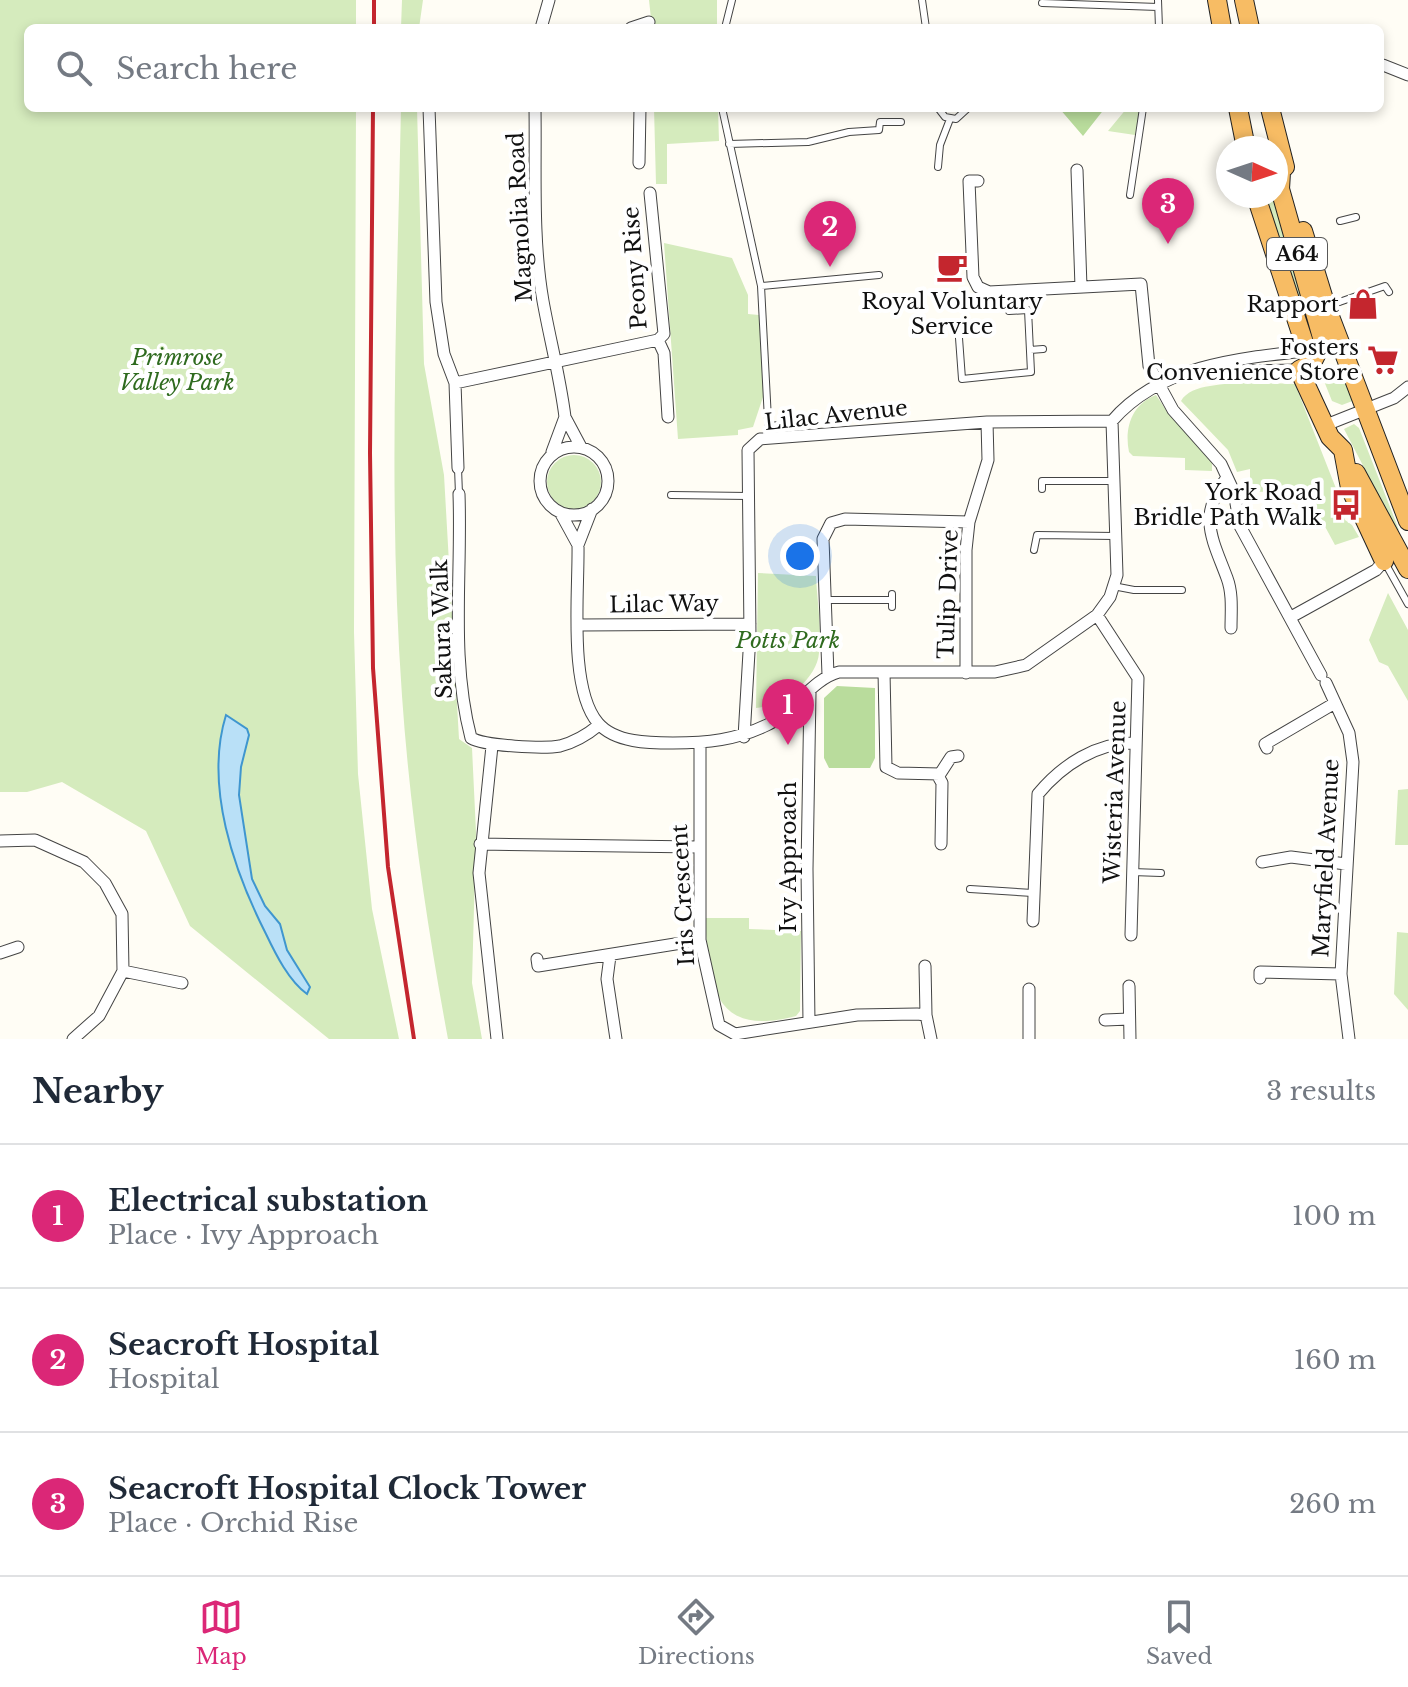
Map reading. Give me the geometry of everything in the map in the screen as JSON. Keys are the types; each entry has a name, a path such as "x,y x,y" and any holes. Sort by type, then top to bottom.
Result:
{"highway":[{"path":"1217,0 1221,24"},
{"path":"1244,0 1249,24"},
{"path":"1239,112 1244,136"},
{"name":"A64","path":"1271,112 1277,136"},
{"name":"A64","path":"1288,176 1326,306 1408,521"},
{"name":"A64","path":"1260,208 1331,423 1408,569"},
{"name":"A64","path":"1285,208 1323,341 1309,359"},
{"name":"A64","path":"1309,359 1330,437 1343,450 1350,488 1384,561"}],"street":[{"path":"542,24 549,0"},
{"path":"643,24 649,22"},
{"path":"1384,65 1408,75"},
{"name":"Sakura Walk","path":"429,112 436,302 444,354 455,383 458,468"},
{"name":"Magnolia Road","path":"535,112 538,249 543,300 558,362 565,417 581,447 600,458 608,479 606,491 593,509 578,545 582,693 599,725"},
{"path":"639,163 640,112"},
{"path":"978,181 969,181 973,277 978,287 989,292 1081,287 1077,170"},
{"name":"Peony Rise","path":"558,362 658,340 664,334 650,193"},
{"name":"Maryfield Avenue","path":"1081,287 1141,284 1149,366 1173,410 1210,449 1234,492 1240,526 1291,617 1349,733 1353,762 1341,974 1349,1039"},
{"name":"Peony Rise","path":"658,340 664,353 668,417"},
{"path":"1220,365 1241,371 1309,359 1341,347"},
{"path":"497,1039 483,938 480,844 491,785 492,746 555,747 587,735 599,725 622,737 651,743 700,743 744,737 783,716 828,675 995,672 1026,665 1097,615 1117,575 1112,421 1136,396 1160,382 1241,359 1309,359"},
{"path":"455,383 558,362"},
{"path":"1331,423 1394,398 1408,387"},
{"name":"Magnolia Road","path":"565,417 540,476 540,487 551,506 560,512 578,545"},
{"path":"982,423 1112,421"},
{"name":"Lilac Avenue","path":"744,737 750,624 748,450 760,439 982,423"},
{"name":"Tulip Drive","path":"966,673 966,550 969,522 988,460 982,423"},
{"path":"550,456 569,447 581,447"},
{"path":"1226,479 1211,500 1210,524 1212,546 1231,596 1231,628"},
{"name":"Sakura Walk","path":"459,494 461,697 471,738 492,746"},
{"path":"560,512 571,515 593,509"},
{"path":"828,675 823,539 831,523 845,519 969,522"},
{"path":"1291,617 1376,570 1384,561"},
{"name":"Wisteria Avenue","path":"1097,615 1138,678 1131,935"},
{"name":"Lilac Way","path":"580,625 750,624"},
{"path":"884,672 886,767 898,773 937,774"},
{"name":"Ivy Approach","path":"809,1022 807,855 810,693"},
{"path":"1267,748 1265,744 1283,730 1335,703"},
{"name":"Iris Crescent","path":"700,743 700,940 719,1025 735,1034 857,1015 926,1015"},
{"path":"1033,921 1038,794 1063,771 1102,747 1135,743"},
{"path":"937,774 951,757 958,756"},
{"path":"937,774 942,783 941,844"},
{"path":"0,841 35,840 84,862 105,883 122,914 123,971 99,1016 73,1039"},
{"path":"480,844 698,847"},
{"path":"1262,862 1291,857 1346,864"},
{"path":"537,959 538,966 700,940"},
{"path":"0,953 18,947"},
{"path":"610,956 607,979 616,1039"},
{"path":"925,966 926,1015 931,1039"},
{"path":"1260,978 1260,972 1293,970 1341,974"},
{"path":"123,971 182,983"},
{"path":"1129,986 1130,1039"},
{"path":"1029,989 1029,1039"},
{"path":"1105,1020 1129,1019"}],"lane":[{"path":"726,24 732,0"},
{"path":"922,0 925,24"},
{"path":"1042,3 1158,4 1159,24"},
{"path":"723,112 761,286 769,439"},
{"path":"942,112 950,119"},
{"path":"950,119 961,117 965,112"},
{"path":"1130,195 1142,112"},
{"path":"938,167 940,145 950,119"},
{"path":"729,144 808,142 849,132 879,130 880,122 901,122"},
{"path":"1340,221 1356,217"},
{"path":"761,286 879,275"},
{"path":"1326,306 1385,286 1389,292"},
{"path":"959,338 962,379 1031,372 1028,310 1009,311"},
{"path":"1030,350 1043,349"},
{"path":"768,426 805,423"},
{"name":"Sakura Walk","path":"458,468 459,494"},
{"path":"1042,489 1042,481 1113,481"},
{"path":"671,495 748,496"},
{"path":"1034,550 1037,535 1115,536"},
{"name":"A64","path":"1384,561 1408,604"},
{"path":"1113,586 1182,590"},
{"path":"825,600 892,600"},
{"path":"1132,872 1161,873"},
{"path":"970,889 1033,893"}],"green space":[{"name":"Primrose Valley Park","path":"0,0 356,0 356,24 24,24 24,112 356,112 354,632 358,774 372,909 399,1039 329,1039 190,926 146,831 62,782 27,792 0,792"},
{"path":"402,0 423,0 420,24 401,24"},
{"path":"649,0 717,0 717,24 652,24"},
{"path":"401,112 417,112 424,364 444,475 459,739 472,748 476,832 472,983 482,1039 448,1039 420,868 405,739 398,623 394,476"},
{"path":"654,112 718,112 719,141 667,144 667,184 656,184"},
{"path":"1062,112 1102,112 1083,136"},
{"path":"1124,112 1139,112 1135,135 1108,131"},
{"path":"1270,208 1279,208 1315,334 1308,337 1289,283"},
{"path":"664,243 732,258 748,295 748,314 759,315 764,394 753,427 738,430 738,435 678,439"},
{"path":"1335,367 1341,370 1355,400 1342,405 1332,401 1320,371"},
{"path":"1246,382 1295,384 1337,491 1336,501 1345,520 1359,537 1335,545 1308,495 1250,491 1250,469 1237,472 1228,450 1181,401 1201,388"},
{"path":"1156,395 1170,416 1212,458 1212,471 1185,470 1185,458 1133,456 1129,452 1128,434 1132,418 1141,404"},
{"path":"1354,424 1359,428 1397,531 1344,429"},
{"path":"574,455 593,463 601,482 593,501 574,509 555,501 547,482 555,463"},
{"name":"Potts Park","path":"758,573 816,576 820,634 817,663 805,682 786,697 756,708"},
{"path":"1388,593 1408,630 1408,701 1388,666 1379,662 1369,640"},
{"path":"837,686 875,688 875,758 870,768 829,768 824,758 824,698"},
{"path":"1408,789 1408,845 1395,845 1398,790"},
{"path":"705,918 749,918 749,929 801,931 800,1011 796,1016 768,1021 746,1019 730,1011 720,999 713,982"},
{"path":"1397,932 1408,933 1408,1010 1394,994"}],"water":[{"path":"226,715 247,729 249,735 241,767 239,795 252,879 265,906 280,924 287,950 310,987 307,994 289,975 274,950 233,856 218,770"}],"railway":[{"path":"374,0 374,24"},
{"path":"373,112 370,453 373,668 388,867 414,1039"}],"place":[{"name":"Seacroft Hospital Clock Tower","path":"1168,244"},
{"name":"Seacroft Hospital","path":"830,267"},
{"name":"Royal Voluntary Service","path":"952,267"},
{"name":"Rapport","path":"1363,304"},
{"name":"Fosters Convenience Store","path":"1383,360"},
{"name":"York Road Bridle Path Walk","path":"1346,505"},
{"name":"Electrical substation","path":"788,745"}]}
